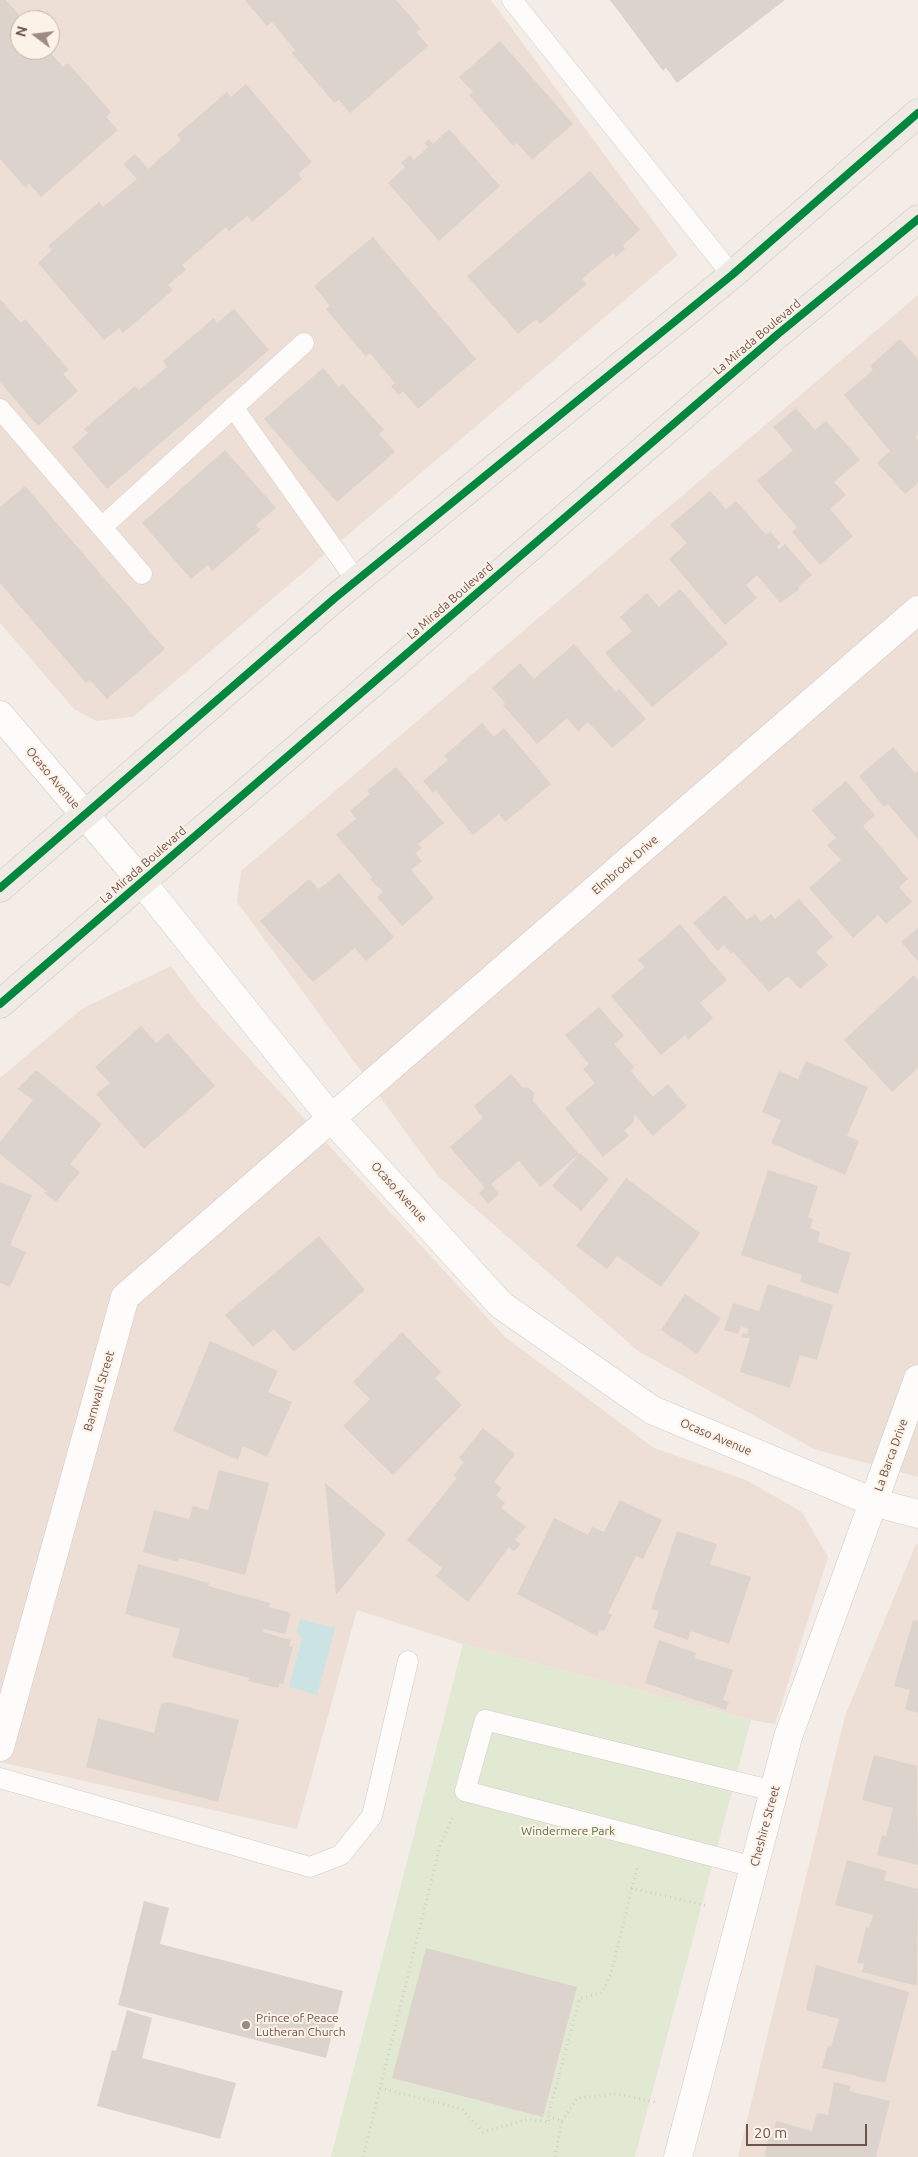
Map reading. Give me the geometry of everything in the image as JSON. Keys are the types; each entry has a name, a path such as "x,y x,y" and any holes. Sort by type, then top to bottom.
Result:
{"main road":[{"path":"0,888 356,580 732,275 918,113"},
{"name":"La Mirada Boulevard","path":"0,1004 778,334 918,219"}],"street":[{"name":"Elmbrook Drive","path":"332,1119 918,610"},
{"name":"Ocaso Avenue","path":"0,715 142,882 332,1119 509,1311 652,1410 873,1502 918,1514"},
{"name":"Barnwall Street","path":"1,1737 125,1297 332,1119"},
{"name":"La Barca Drive","path":"873,1502 918,1379"},
{"name":"Cheshire Street","path":"678,2157 788,1737 873,1502"}],"lane":[{"path":"512,0 732,275"},
{"path":"102,527 304,343"},
{"path":"233,407 356,580"},
{"path":"0,409 142,574"},
{"path":"0,1778 310,1867 341,1855 372,1816 408,1661"},
{"path":"754,1867 465,1790 485,1720 774,1791"}],"path":[{"path":"363,2157 440,1846 465,1790"},
{"path":"380,2088 462,2109 483,2132 529,2119 549,2122 548,2116 580,1998 602,1993 611,1974 631,1888 646,1839"},
{"path":"631,1888 742,1912"},
{"path":"556,2157 562,2121 577,2098 617,2094 691,2109"},
{"path":"548,2116 562,2121"}],"shaded area":[{"path":"0,0 491,0 678,255 133,717 96,721 74,709 0,623"},
{"path":"918,295 918,1477 814,1449 638,1351 438,1176 237,902 241,871"},
{"path":"171,966 200,1005 505,1337 654,1448 746,1480 802,1512 828,1557 775,1724 751,1720 463,1644 357,1610 297,1829 0,1762 0,1078 83,1008"},
{"path":"916,1544 918,1545 918,2157 738,2157 845,1716"}],"green space":[{"name":"Windermere Park","path":"463,1644 751,1720 635,2157 331,2157"}],"water":[{"path":"300,1619 335,1628 317,1695 289,1687 302,1638 297,1632"}],"building":[{"path":"0,0 6,0 15,10 10,10 10,60 57,60 63,67 68,63 111,112 106,117 118,130 41,197 29,184 25,187 0,159"},
{"path":"245,0 396,0 421,29 416,32 428,46 350,113 339,100 334,103 292,53 295,50 272,22 267,26"},
{"path":"610,0 785,0 677,83 666,68 663,71"},
{"path":"500,41 573,124 532,160 517,143 513,146 469,95 473,92 459,77"},
{"path":"246,84 312,162 298,174 302,179 252,222 247,216 229,231 226,227 182,265 186,270 168,285 173,290 123,333 119,328 104,340 38,263 52,250 48,246 99,202 103,207 137,179 123,164 135,154 148,169 181,140 177,135 227,92 231,97"},
{"path":"449,129 500,186 439,241 388,183 405,167 401,163 410,155 414,160 428,147 424,143 429,139 433,144"},
{"path":"590,171 640,230 623,245 625,249 616,257 613,253 582,279 587,284 540,324 536,319 518,334 467,276"},
{"path":"373,237 476,359 418,409 403,391 399,395 391,386 395,383 370,353 366,357 326,309 330,306 314,286"},
{"path":"0,299 21,323 25,319 69,370 63,374 78,391 38,426 0,382"},
{"path":"234,309 269,350 107,489 72,447 88,433 84,429 135,386 139,390 167,367 163,361 214,318 217,323"},
{"path":"900,339 918,359 918,435 916,437 918,440 918,483 905,494 877,463 890,451 844,395 873,370 870,366"},
{"path":"323,368 339,387 343,384 384,430 379,434 395,452 337,502 264,419"},
{"path":"796,408 815,430 826,421 860,460 834,482 846,495 830,509 853,536 820,565 792,532 797,527 757,481 793,450 773,427"},
{"path":"225,450 276,508 256,525 260,530 212,571 208,565 191,579 142,523"},
{"path":"25,486 165,649 107,699 90,680 86,683 0,583 0,507"},
{"path":"710,491 726,509 736,501 766,535 770,531 780,543 777,547 779,549 785,544 812,575 798,587 800,589 780,603 757,575 746,585 757,598 725,625 669,559 687,543 670,525"},
{"path":"680,589 728,644 652,707 605,653 632,631 620,617 647,593 659,607"},
{"path":"574,644 616,692 619,689 646,719 612,748 588,722 578,731 567,718 537,744 503,705 505,703 492,688 520,663 534,679"},
{"path":"482,723 494,737 504,728 551,784 505,822 499,814 473,835 436,791 433,793 423,781 448,760 444,756"},
{"path":"893,747 915,773 918,771 918,839 888,804 884,807 859,776"},
{"path":"396,767 444,823 418,844 422,848 415,853 422,861 411,870 434,898 402,926 377,897 383,892 370,879 372,877 336,835 356,819 350,811 370,794 367,791"},
{"path":"846,781 875,815 863,826 908,879 899,887 912,902 886,924 878,915 853,938 809,888 841,860 827,845 836,838 812,810"},
{"path":"339,873 394,937 366,961 355,948 313,982 260,921 309,879 319,889"},
{"path":"725,895 747,920 755,914 761,922 771,914 775,919 799,899 833,937 816,952 828,965 800,989 788,976 769,992 733,952 731,954 724,945 718,951 693,923"},
{"path":"680,924 727,980 700,1003 713,1018 688,1040 685,1035 661,1055 611,996 645,967 638,960"},
{"path":"918,928 918,961 901,942"},
{"path":"914,975 918,980 918,1068 892,1092 844,1040"},
{"path":"599,1007 624,1036 614,1044 634,1067 631,1071 653,1097 668,1084 687,1106 653,1136 635,1115 633,1123 624,1130 629,1136 603,1157 565,1108 595,1083 583,1069 589,1064 565,1035"},
{"path":"141,1026 156,1043 168,1033 215,1086 144,1149 96,1094 110,1083 95,1067"},
{"path":"806,1061 868,1087 847,1136 859,1141 845,1175 771,1143 781,1120 762,1112 779,1071 798,1079"},
{"path":"36,1070 102,1124 70,1164 80,1172 56,1202 44,1193 46,1191 0,1154 0,1142 33,1100 17,1089"},
{"path":"511,1074 522,1087 529,1088 534,1093 533,1101 579,1154 540,1187 519,1161 491,1184 499,1194 488,1204 479,1193 485,1188 450,1147 483,1118 474,1106"},
{"path":"580,1153 609,1179 581,1211 552,1186"},
{"path":"768,1170 818,1186 808,1217 813,1219 810,1228 820,1232 818,1242 851,1253 838,1294 800,1282 802,1275 741,1255"},
{"path":"626,1178 700,1233 661,1287 617,1256 607,1269 576,1246"},
{"path":"0,1182 32,1195 10,1245 26,1252 10,1287 0,1283"},
{"path":"319,1236 365,1290 294,1352 274,1329 253,1347 225,1315"},
{"path":"768,1284 833,1305 817,1360 800,1355 790,1388 740,1372 750,1339 741,1337 743,1333 747,1334 749,1329 741,1326 738,1334 724,1330 733,1303 759,1311"},
{"path":"685,1294 721,1318 697,1354 661,1330"},
{"path":"402,1332 441,1372 435,1378 462,1405 393,1475 343,1426 370,1399 353,1382"},
{"path":"210,1341 278,1371 268,1392 292,1402 267,1457 243,1446 238,1460 173,1431"},
{"path":"483,1428 515,1454 494,1482 502,1488 496,1495 505,1503 501,1508 526,1527 515,1540 521,1544 514,1551 509,1547 468,1602 436,1576 442,1568 407,1540 457,1478 454,1475 464,1462 459,1458"},
{"path":"219,1470 269,1483 245,1575 179,1558 178,1562 143,1552 154,1510 189,1519 193,1506 208,1510"},
{"path":"325,1483 386,1534 336,1595"},
{"path":"620,1500 662,1520 643,1559 636,1556 608,1613 612,1615 604,1631 600,1630 597,1636 517,1594 554,1518 588,1535 592,1527 604,1532"},
{"path":"677,1531 717,1544 710,1564 751,1577 729,1644 691,1631 688,1640 653,1628 659,1611 651,1609"},
{"path":"138,1564 209,1583 208,1586 270,1603 269,1607 291,1613 285,1634 264,1629 263,1632 291,1640 289,1646 293,1647 283,1684 280,1683 278,1688 248,1681 249,1678 172,1657 180,1629 125,1614"},
{"path":"913,1620 918,1621 918,1713 905,1709 910,1690 894,1686"},
{"path":"659,1640 696,1653 695,1658 733,1670 723,1700 729,1702 726,1710 645,1683"},
{"path":"168,1702 239,1720 218,1802 86,1767 98,1718 154,1733 161,1704"},
{"path":"874,1755 917,1766 918,1865 877,1855 882,1835 886,1836 893,1808 862,1800"},
{"path":"847,1860 887,1871 884,1880 918,1889 917,1986 862,1972 864,1964 857,1963 866,1927 869,1928 873,1915 835,1905"},
{"path":"144,1901 169,1908 160,1944 343,1991 326,2058 118,2005"},
{"path":"426,1948 577,1987 543,2117 392,2078"},
{"path":"816,1965 909,1992 885,2083 822,2068 828,2046 831,2047 839,2019 806,2010"},
{"path":"127,2010 152,2018 142,2058 236,2083 220,2139 97,2106 112,2050 116,2051"},
{"path":"834,2082 851,2086 849,2091 890,2101 876,2157 767,2157 764,2155 770,2133 773,2134 776,2121 812,2131 817,2113 828,2115"}],"cycle path":[{"path":"0,888 335,598 732,275 918,113"},
{"path":"0,1004 778,334 918,219"}],"place":[{"name":"Prince of Peace Lutheran Church","path":"246,2025"}]}
